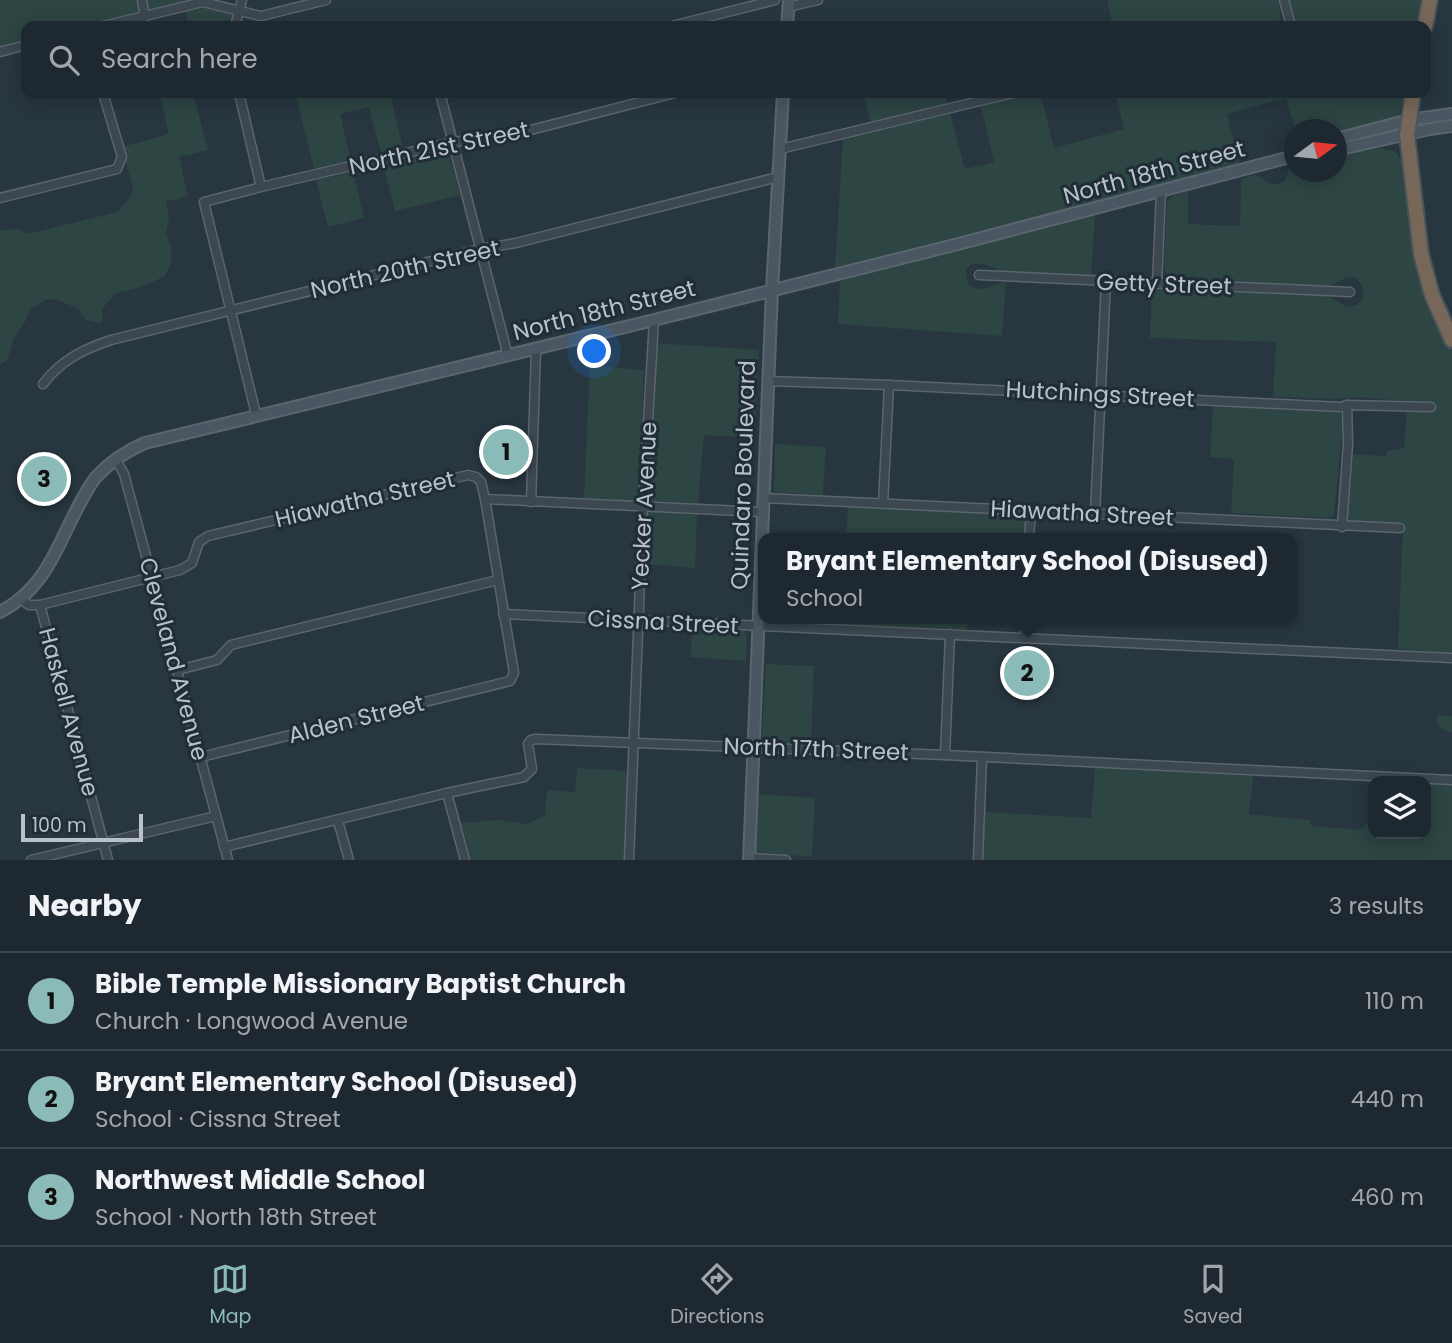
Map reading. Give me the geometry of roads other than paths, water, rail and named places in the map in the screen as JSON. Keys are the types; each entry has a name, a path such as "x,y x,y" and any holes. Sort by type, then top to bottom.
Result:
{"highway":[{"path":"1426,21 1430,0"},
{"path":"1412,98 1407,135 1421,254 1432,295 1452,340"}],"main road":[{"name":"Quindaro Boulevard","path":"762,533 783,98"},
{"path":"1347,136 1409,120 1452,114"},
{"path":"1347,148 1452,126"},
{"name":"North 18th Street","path":"0,612 21,599 48,569 90,486 116,460 145,443 256,414 654,320 1284,159"},
{"name":"Quindaro Boulevard","path":"749,859 758,626"}],"street":[{"path":"142,0 145,16"},
{"path":"236,21 242,0"},
{"path":"124,21 203,2 261,16 326,0"},
{"path":"692,21 775,0"},
{"path":"788,4 818,0"},
{"path":"1284,0 1289,21"},
{"path":"0,52 21,46"},
{"path":"0,198 111,170 120,165 122,157 104,98"},
{"path":"240,98 261,187"},
{"path":"441,98 508,356"},
{"name":"North 21st Street","path":"230,310 204,202 453,142 515,134 655,98"},
{"path":"780,149 992,98"},
{"name":"North 20th Street","path":"43,384 66,360 90,347 230,310 480,249 516,243 778,177"},
{"path":"1157,285 1161,192"},
{"name":"Getty Street","path":"979,275 1350,292"},
{"path":"1095,513 1106,282"},
{"path":"230,310 256,414"},
{"name":"Yecker Avenue","path":"629,860 643,506 654,320"},
{"path":"531,502 536,349"},
{"name":"Hutchings Street","path":"768,381 889,384 1340,407 1431,407"},
{"path":"883,504 889,384"},
{"path":"1342,527 1348,443 1347,405"},
{"name":"Cleveland Avenue","path":"116,460 124,474 228,860"},
{"name":"Hiawatha Street","path":"40,605 180,570 192,563 199,542 208,536 468,475 481,482 485,499 763,512"},
{"name":"Hiawatha Street","path":"764,498 1399,528"},
{"path":"485,499 503,614"},
{"path":"1029,533 1031,511"},
{"path":"178,670 217,660 232,645 498,580"},
{"path":"21,599 29,605 40,605"},
{"name":"Haskell Avenue","path":"40,605 108,860"},
{"name":"Cissna Street","path":"503,614 1452,658"},
{"name":"Alden Street","path":"201,757 510,681 514,673 503,614"},
{"path":"1025,638 1026,624"},
{"path":"945,755 950,634"},
{"name":"North 17th Street","path":"224,847 529,774 532,769 528,744 531,740 634,741 1452,780"},
{"path":"978,860 982,757"},
{"path":"447,793 466,860"},
{"path":"31,860 216,816"},
{"path":"338,821 349,860"},
{"path":"749,859 786,860"}],"place":[{"name":"Bible Temple Missionary Baptist Church","path":"506,452"},
{"name":"Northwest Middle School","path":"44,479"},
{"name":"Bryant Elementary School (Disused)","path":"1027,673"}]}
